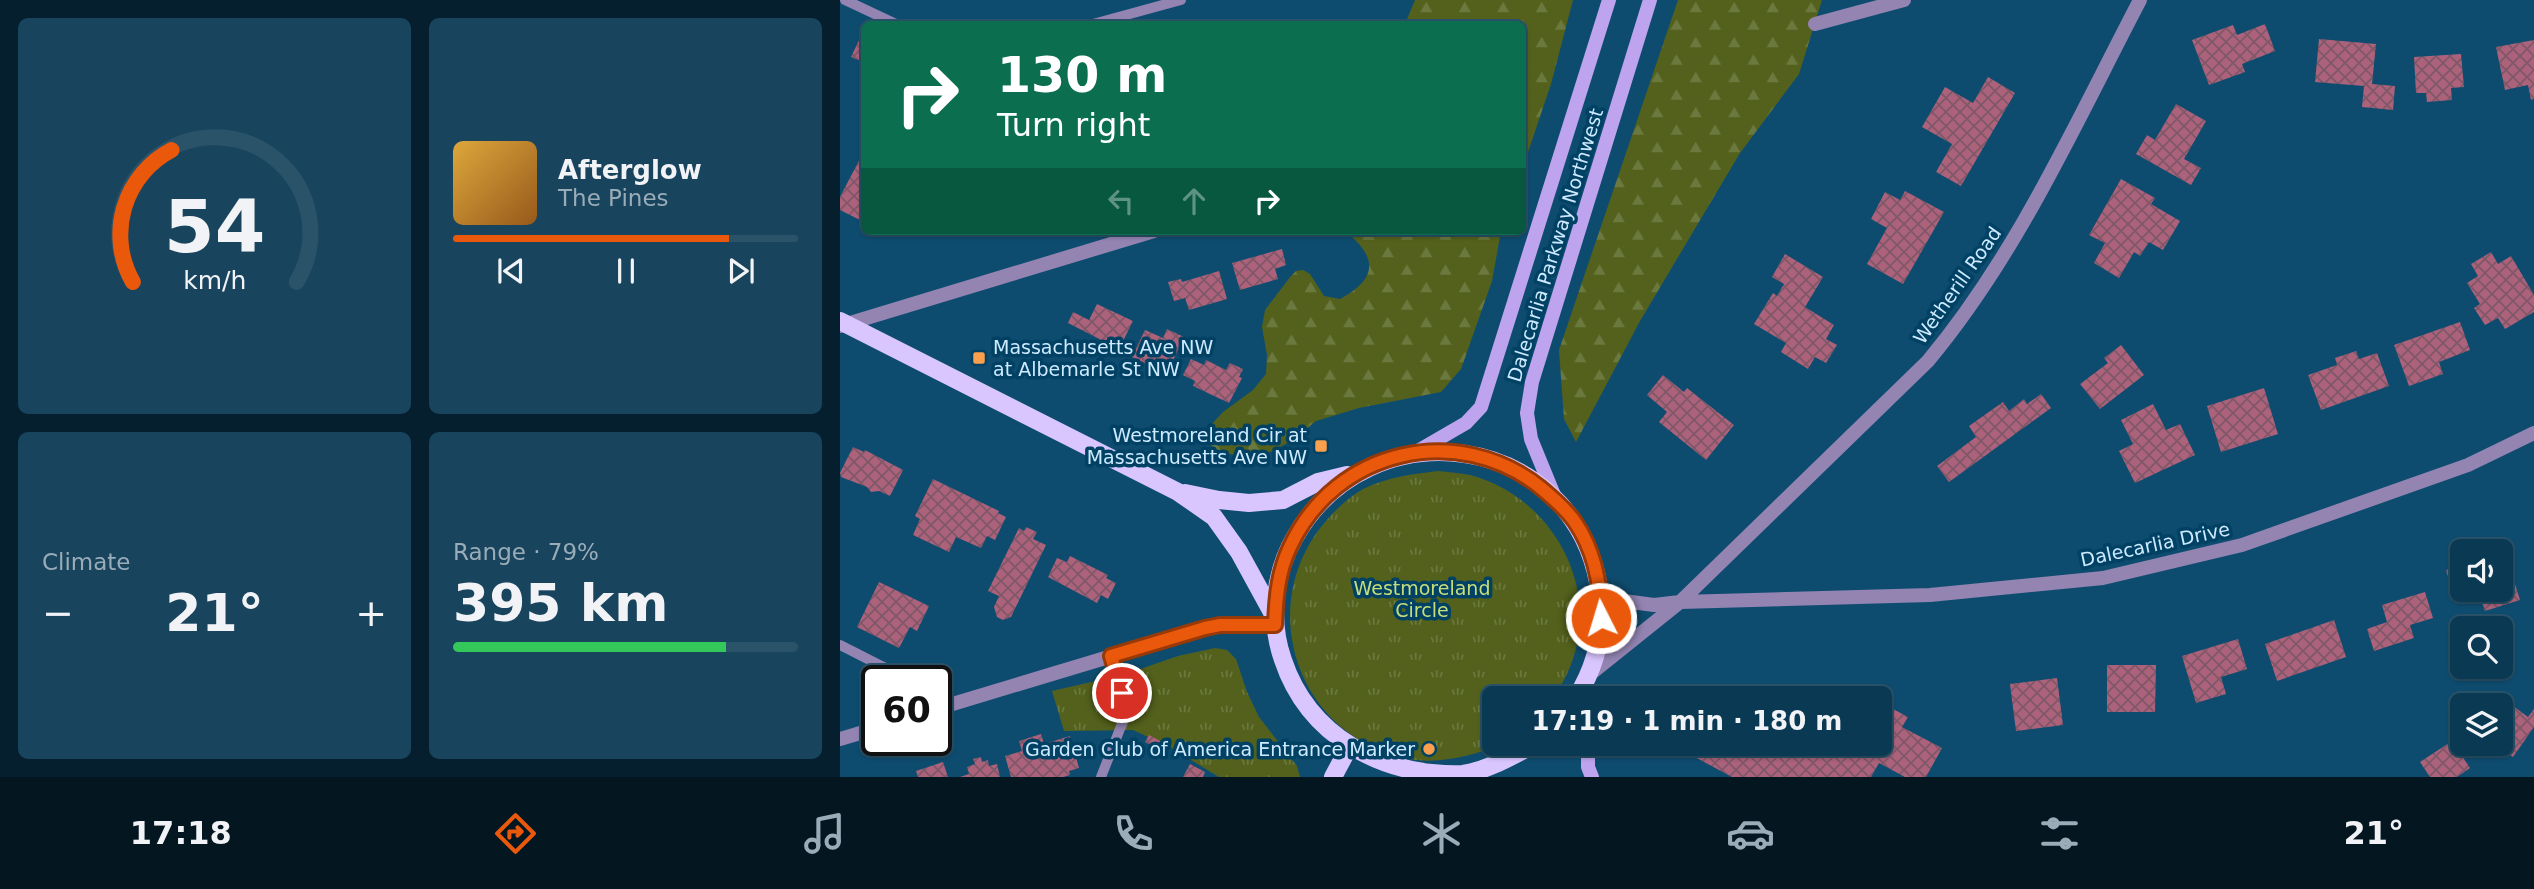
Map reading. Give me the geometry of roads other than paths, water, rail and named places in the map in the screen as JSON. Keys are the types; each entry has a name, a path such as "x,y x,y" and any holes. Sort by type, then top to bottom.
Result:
{"main road":[{"name":"Dalecarlia Parkway Northwest","path":"1416,452 1466,423 1481,407 1609,0"},
{"name":"Dalecarlia Parkway Northwest","path":"1556,500 1531,439 1527,413 1532,382 1650,0"},
{"path":"842,324 1178,492 1214,517 1239,552 1275,621"},
{"path":"1513,756 1494,766 1462,774 1432,776 1390,768 1348,749 1321,727 1296,692 1280,653 1275,621 1280,574 1296,535 1318,503 1358,472 1379,462 1416,452 1459,452 1479,456 1524,475 1556,500 1574,520 1583,534 1596,572 1601,598 1600,636 1587,685"},
{"path":"1178,492 1250,503 1283,500 1318,482 1358,472"},
{"path":"1333,777 1348,749"},
{"path":"1588,756 1592,777"}],"street":[{"path":"1815,24 1904,0"},
{"name":"Wetherill Road","path":"1680,602 1928,361 1959,323 2016,237 2140,0"},
{"path":"842,324 1141,235"},
{"name":"Dalecarlia Drive","path":"1601,598 1654,606 1680,602 1930,595 2104,578 2242,545 2468,465 2534,433"},
{"path":"1587,685 1680,602"},
{"path":"952,704 1205,628 1275,621"},
{"path":"840,739 861,733"}],"lane":[{"path":"845,0 890,21"},
{"path":"1104,21 1181,0"},
{"path":"840,645 879,665"},
{"path":"1101,777 1127,711 1111,656"}],"place":[{"name":"Massachusetts Ave NW at Albemarle St NW","path":"979,358"},
{"name":"Westmoreland Cir at Massachusetts Ave NW","path":"1321,446"},
{"name":"Garden Club of America Entrance Marker","path":"1429,749"}],"park label":[{"name":"Westmoreland Circle","path":"1422,599"}]}
